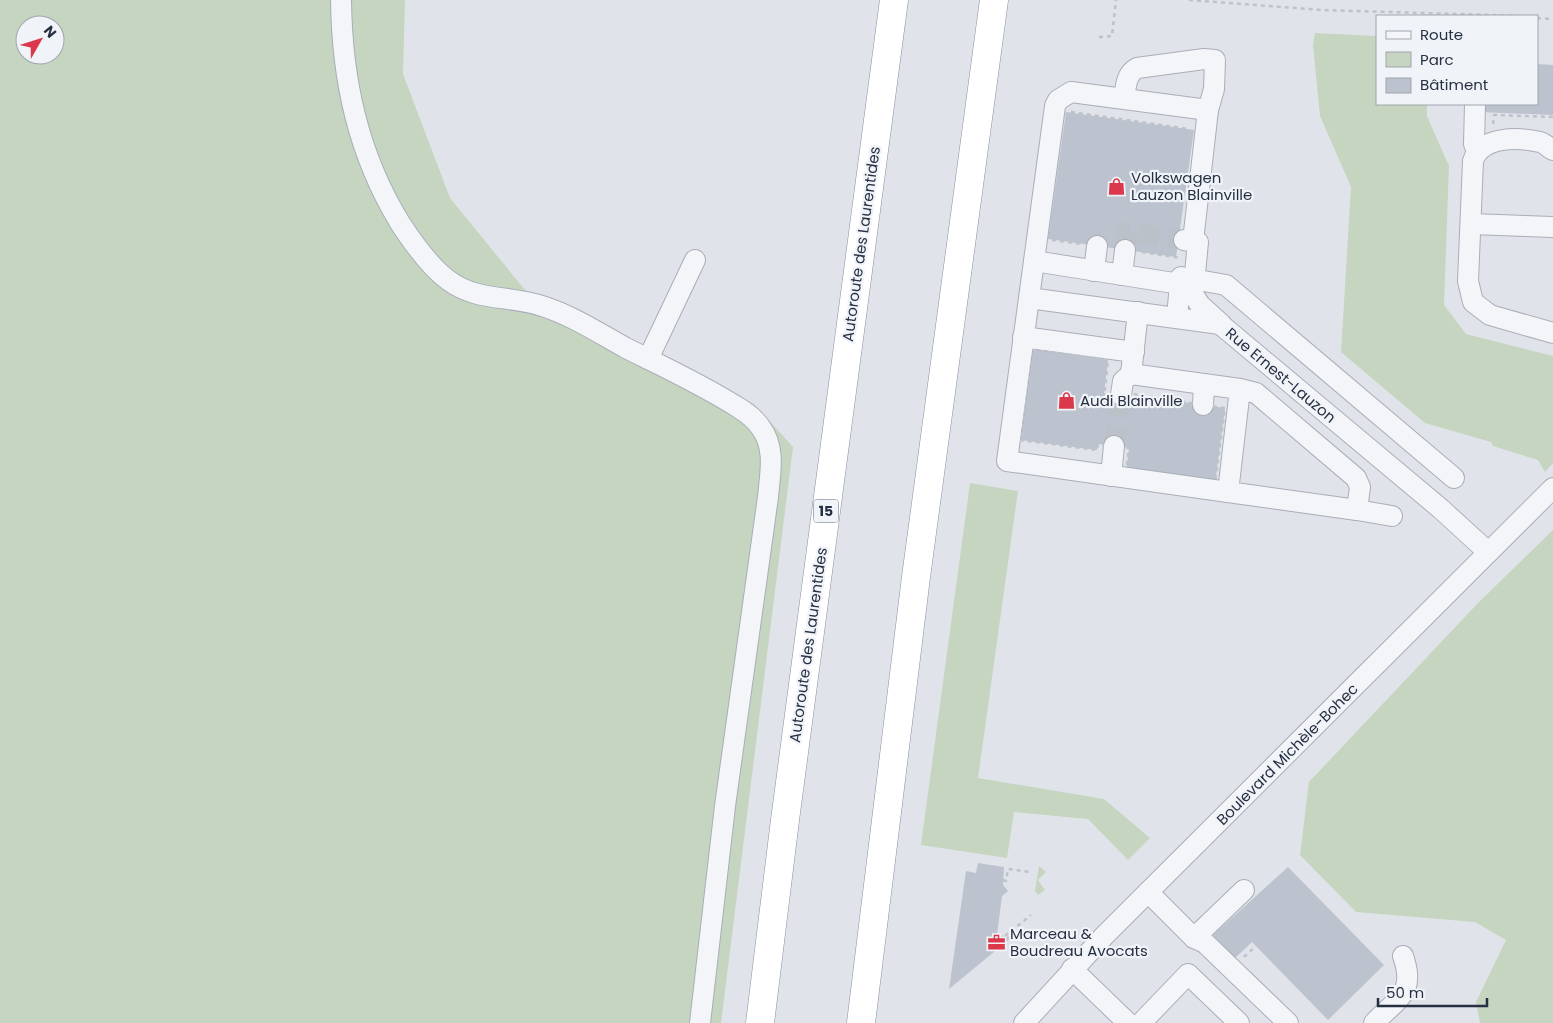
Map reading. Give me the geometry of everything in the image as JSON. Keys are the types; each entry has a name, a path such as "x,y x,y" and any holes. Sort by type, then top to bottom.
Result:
{"highway":[{"name":"Autoroute des Laurentides","path":"760,1023 782,839 894,0"},
{"path":"861,1023 916,578 994,0"}],"street":[{"path":"342,0 343,58 356,125 380,188 419,250 449,280 474,294 541,305 740,408 761,427 771,452 768,497 723,815 700,1023"},
{"path":"1124,98 1127,80 1137,68 1204,59 1215,60 1214,89 1208,110 1185,280 1176,317"},
{"path":"1208,110 1076,91 1058,100 1055,106 1006,461 1111,476 1225,482 1392,516"},
{"path":"1475,105 1474,144 1477,151"},
{"path":"1553,150 1542,142 1507,140 1489,143 1477,151 1473,161 1468,280 1473,302 1490,315 1553,333"},
{"path":"1471,224 1553,227"},
{"path":"1094,271 1097,246"},
{"path":"1122,275 1125,250"},
{"path":"648,359 695,260"},
{"path":"1034,262 1122,275 1226,285 1454,478"},
{"path":"1185,280 1196,300 1227,328"},
{"name":"Rue Ernest-Lauzon","path":"1029,298 1215,322 1227,328 1441,509 1488,552"},
{"path":"1113,393 1131,374 1138,312"},
{"path":"1023,337 1134,352"},
{"path":"1131,374 1251,390 1356,478 1360,487 1357,510"},
{"path":"1267,403 1287,380"},
{"path":"1203,405 1204,384"},
{"path":"1225,482 1226,448 1240,389"},
{"path":"1106,445 1111,476"},
{"name":"Boulevard Michèle-Bohec","path":"1024,1023 1072,969 1148,892 1553,488"},
{"path":"1194,938 1244,890"},
{"path":"1148,892 1194,938 1205,943 1288,1023"},
{"path":"1374,1023 1407,988 1409,976 1403,956"},
{"path":"1072,969 1128,1023"},
{"path":"1141,1023 1188,974 1239,1023"}],"path":[{"path":"1099,37 1112,36 1116,0"},
{"path":"1189,0 1322,10 1477,15"},
{"path":"1538,18 1553,20"},
{"path":"1066,112 1194,130"},
{"path":"1494,121 1494,115 1553,118"},
{"path":"1048,240 1097,246"},
{"path":"1125,250 1176,257 1189,240"},
{"path":"1106,445 1097,450 1020,440 1032,349 1108,360 1113,393"},
{"path":"1003,880 1006,881 1008,868 1031,872"},
{"path":"1005,936 1031,915"},
{"path":"1243,958 1256,946"}],"green space":[{"path":"0,0 405,0 403,74 450,198 525,290 754,404 793,447 721,1023 0,1023"},
{"path":"1315,33 1376,36 1376,105 1427,105 1427,116 1449,166 1444,305 1466,334 1553,356 1553,463 1545,472 1538,460 1493,446 1491,442 1425,423 1341,352 1351,187 1320,116 1313,45"},
{"path":"970,483 1018,491 978,778 1104,799 1150,838 1128,860 1088,819 1014,812 1007,858 921,845"},
{"path":"1553,530 1553,1023 1480,1023 1476,1002 1506,940 1475,922 1356,912 1300,855 1309,782 1478,603"},
{"path":"1039,866 1046,872 1038,880 1045,890 1038,895 1035,891"}],"building":[{"path":"1538,64 1553,65 1553,115 1480,112 1481,105 1538,105"},
{"path":"1066,112 1194,130 1176,257 1048,239"},
{"path":"1032,349 1108,360 1104,393 1136,397 1136,395 1225,408 1215,483 1126,471 1129,448 1098,444 1097,450 1020,440"},
{"path":"978,863 1004,867 1003,885 1008,891 1002,896 997,935 1012,937 949,989 966,871 976,873"},
{"path":"1288,867 1384,965 1328,1020 1252,942 1235,958 1213,935"}],"tunnel":[{"path":"1125,250 1127,232 1179,239"},
{"path":"1114,446 1121,395"}],"place":[{"name":"Volkswagen Lauzon Blainville","path":"1117,186"},
{"name":"Audi Blainville","path":"1066,400"},
{"name":"Marceau & Boudreau Avocats","path":"996,942"}]}
